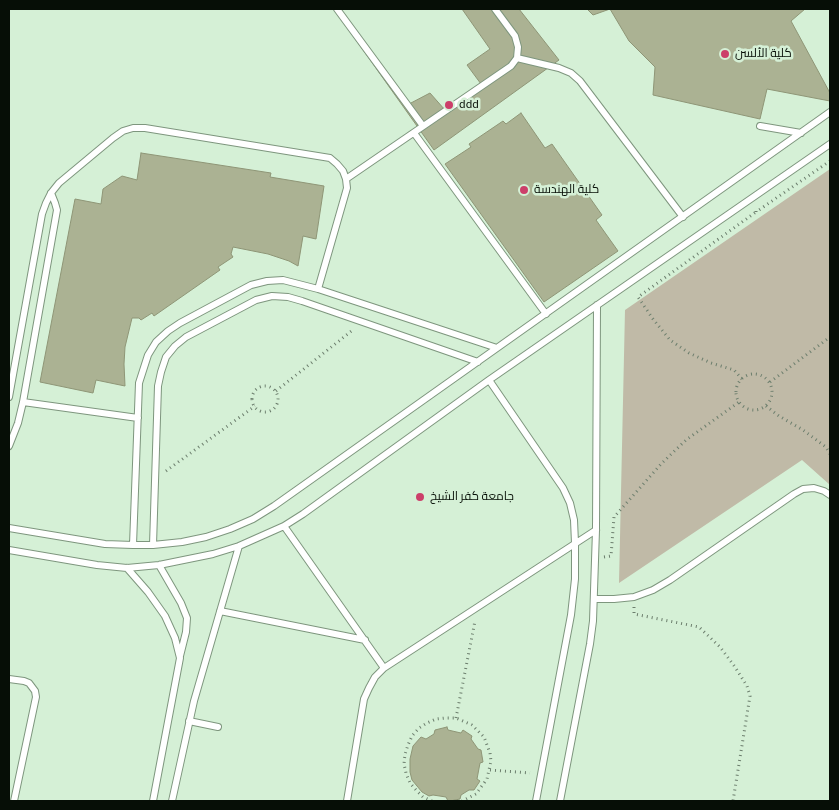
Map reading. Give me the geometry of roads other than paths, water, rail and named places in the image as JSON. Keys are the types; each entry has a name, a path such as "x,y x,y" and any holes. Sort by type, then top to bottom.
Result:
{"lane":[{"path":"337,9 423,126"},
{"path":"346,180 511,66 517,58 518,47 515,36 495,9"},
{"path":"517,58 559,68 571,73 580,81 683,217"},
{"path":"9,528 105,544 133,545 182,542 206,537 253,519 830,112"},
{"path":"760,126 801,133"},
{"path":"9,397 42,214 51,193 68,175 123,131 145,128 330,158 343,171 347,188 318,289"},
{"path":"414,133 546,314"},
{"path":"9,550 97,565 127,568 160,565 213,554 239,546 284,526 489,380 830,144"},
{"path":"9,446 24,402 57,210 51,193"},
{"path":"133,545 139,383 148,354 156,342 180,323 251,285 283,280 318,289 497,348"},
{"path":"153,544 158,386 166,357 186,337 256,300 272,296 288,297 478,362"},
{"path":"560,801 593,621 596,530 597,305"},
{"path":"489,380 563,488 570,503 574,520 575,579 571,615 536,801"},
{"path":"24,402 138,418"},
{"path":"594,599 614,600 634,597 653,590 794,494 814,488 830,495"},
{"path":"284,526 384,668"},
{"path":"347,801 364,699 372,682 384,668 596,530"},
{"path":"172,801 196,691 239,546"},
{"path":"153,801 186,632 187,618 182,603 160,565"},
{"path":"127,568 148,592 165,616 175,638 180,658"},
{"path":"220,611 365,640"},
{"path":"9,679 29,683 35,691 36,697 14,801"},
{"path":"189,722 218,727"}],"place":[{"name":"كلية الألسن","path":"725,54"},
{"name":"ddd","path":"449,105"},
{"name":"كلية الهندسة","path":"524,190"},
{"name":"جامعة كفر الشيخ","path":"420,497"}]}
